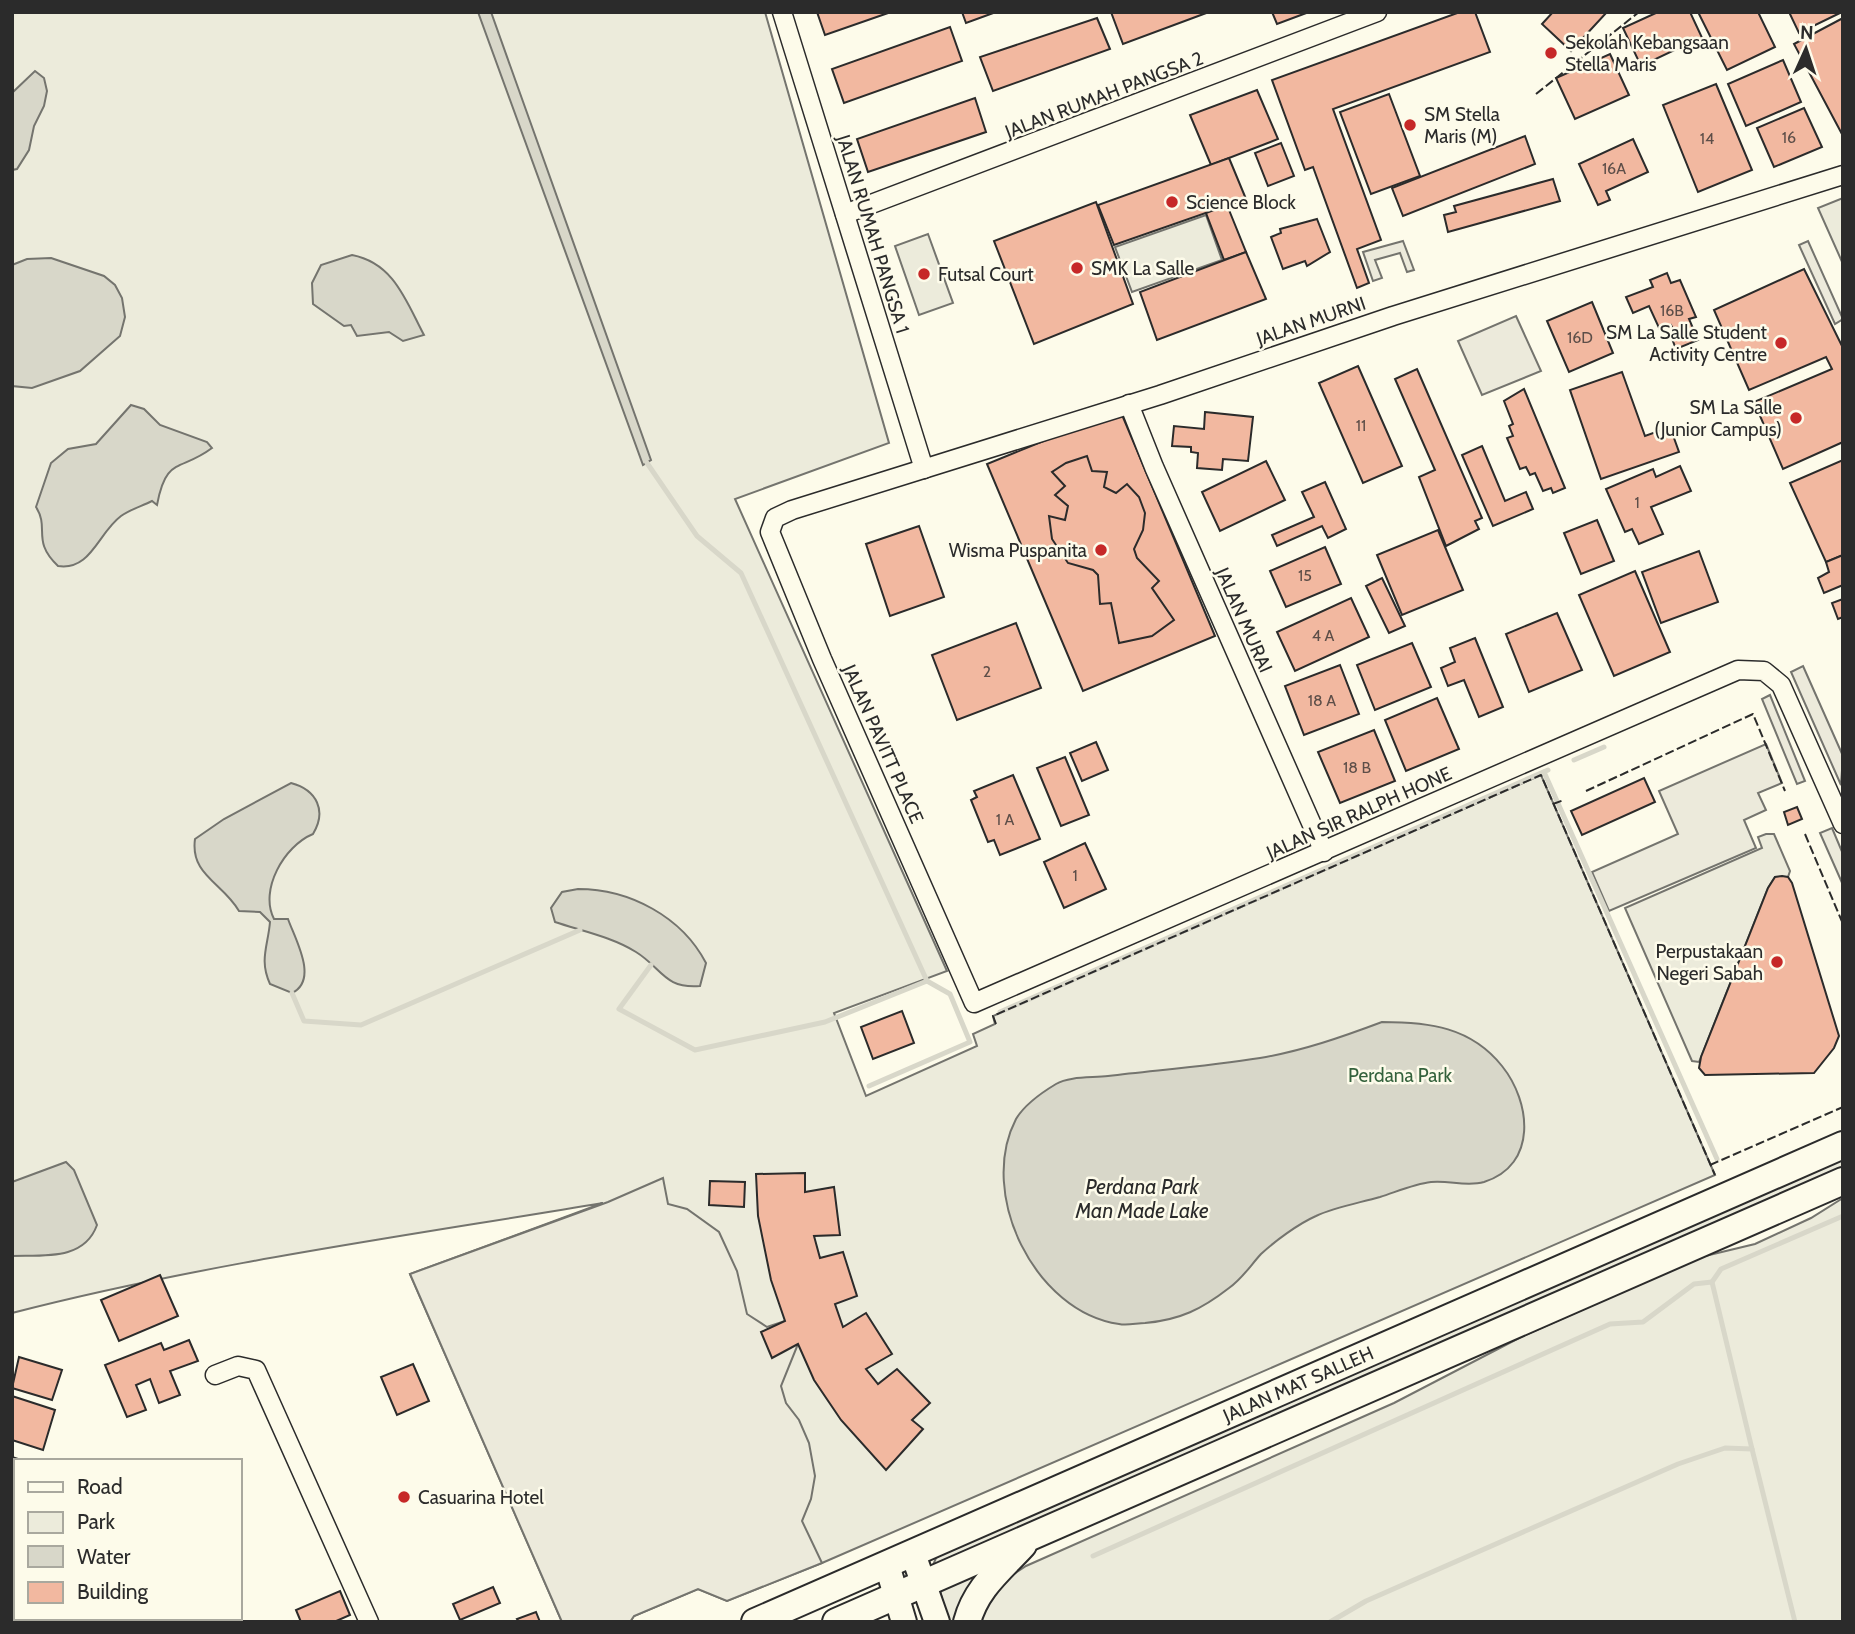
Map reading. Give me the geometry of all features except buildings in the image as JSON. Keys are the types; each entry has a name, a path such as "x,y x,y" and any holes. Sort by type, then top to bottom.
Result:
{"main road":[{"name":"JALAN MAT SALLEH","path":"755,1622 1843,1145"},
{"name":"JALAN MAT SALLEH","path":"836,1622 1843,1181"},
{"path":"967,1622 972,1602 985,1583 1031,1536"},
{"path":"913,1554 937,1622"},
{"path":"887,1565 904,1622"}],"street":[{"name":"JALAN RUMAH PANGSA 1","path":"782,12 924,469"},
{"name":"JALAN RUMAH PANGSA 2","path":"845,215 1377,12"},
{"name":"JALAN MURNI","path":"792,510 1129,404 1393,316 1843,175"},
{"name":"JALAN MURAI","path":"1129,404 1159,479 1324,852"},
{"name":"JALAN PAVITT PLACE","path":"792,510 775,518 770,532 775,547 974,1003"},
{"name":"JALAN SIR RALPH HONE","path":"974,1003 1738,670 1763,671 1781,685 1843,824"},
{"path":"215,1375 238,1366 256,1370 369,1622"}],"green space":[{"name":"Perdana Park","path":"12,12 765,12 889,443 735,499 947,971 834,1013 866,1096 977,1046 973,1034 995,1024 993,1016 1541,775 1715,1175 822,1563 727,1601 698,1589 634,1616 630,1622 562,1622 410,1274 603,1203 232,1265 12,1313"},
{"path":"1843,198 1843,264 1818,208"},
{"path":"1206,215 1222,260 1132,292 1115,247"},
{"name":"Futsal Court","path":"928,234 953,303 919,315 895,246"},
{"path":"1774,834 1790,871 1788,877 1775,877 1768,888 1699,1062 1692,1061 1625,908 1762,848 1758,837"},
{"path":"1843,1156 1843,1168 935,1567 933,1565 936,1558 949,1550"},
{"path":"1843,1198 1843,1622 977,1622 999,1584 1026,1566 1394,1403 1521,1337 1701,1257 1755,1244 1811,1218"},
{"path":"983,1569 956,1622 947,1622 940,1590"}],"shaded area":[{"path":"1403,241 1414,270 1407,272 1400,253 1375,260 1382,278 1373,281 1363,252"},
{"path":"1808,241 1843,319 1835,324 1799,245"},
{"path":"1516,316 1541,371 1482,395 1458,341"},
{"path":"1803,666 1843,756 1841,785 1791,672"},
{"path":"1770,695 1805,781 1797,784 1762,699"},
{"path":"1766,744 1782,783 1758,793 1766,810 1744,820 1756,848 1609,911 1592,872 1678,834 1659,791"},
{"path":"1832,828 1843,854 1843,885 1820,833"},
{"path":"663,1178 668,1204 687,1209 719,1232 737,1271 747,1314 767,1327 785,1321 798,1344 781,1386 786,1403 799,1420 809,1443 815,1476 811,1499 802,1521 822,1563 727,1601 698,1589 634,1616 630,1622 562,1622 410,1274 608,1202"}],"water":[{"path":"478,12 491,12 651,460 643,465"},
{"path":"35,71 44,78 47,91 44,106 34,126 29,150 17,169 12,170 12,93"},
{"path":"352,255 378,266 397,285 424,335 403,341 389,332 357,336 351,325 344,326 313,304 312,283 321,265"},
{"path":"51,258 104,276 115,285 122,298 125,317 120,336 80,371 32,388 12,386 12,265 27,259"},
{"path":"131,405 144,409 160,425 207,442 212,448 170,472 161,489 157,505 152,501 124,514 79,563 58,566 45,549 42,522 36,507 51,463 68,449 96,444"},
{"path":"291,783 313,796 319,810 313,834 302,840 284,859 277,870 270,895 270,908 274,919 288,919 303,959 304,979 300,987 292,993 270,984 267,975 265,960 270,922 260,912 239,911 203,870 195,851 195,839 224,819"},
{"path":"578,889 617,894 635,900 669,919 696,947 706,963 700,986 671,981 645,958 627,947 555,922 551,908 562,892"},
{"name":"Perdana Park Man Made Lake","path":"1382,1022 1416,1023 1448,1029 1477,1043 1502,1066 1519,1097 1524,1131 1514,1162 1501,1174 1477,1183 1418,1184 1316,1216 1273,1244 1238,1281 1219,1295 1200,1308 1169,1319 1122,1325 1089,1315 1062,1297 1039,1274 1021,1245 1009,1214 1004,1181 1006,1149 1016,1119 1039,1095 1061,1081 1074,1078 1203,1066 1276,1055 1322,1043"},
{"path":"66,1162 74,1170 97,1225 91,1237 83,1245 61,1254 12,1256 12,1182"}],"waterway":[{"path":"647,463 697,536 741,573 927,981 950,994 970,1042 869,1086"},
{"path":"1574,760 1604,747"},
{"path":"1000,1012 1548,770"},
{"path":"1544,772 1717,1159"},
{"path":"292,993 304,1021 361,1025 580,930"},
{"path":"651,965 619,1009 695,1050 825,1022 927,981"},
{"path":"1752,1449 1712,1282 1721,1269 1843,1216"},
{"path":"1093,1556 1610,1324 1643,1322 1694,1284 1712,1282"},
{"path":"1330,1622 1366,1601 1678,1464 1725,1448 1752,1449 1795,1622"}],"fence":[{"path":"1536,94 1639,12"},
{"path":"1586,791 1753,714 1785,791"},
{"path":"996,1024 993,1016 1541,775 1715,1175"},
{"path":"1553,804 1564,800"},
{"path":"1805,834 1843,924"},
{"path":"1710,1165 1843,1107"}],"place":[{"name":"Sekolah Kebangsaan Stella Maris","path":"1551,53"},
{"name":"SM Stella Maris (M)","path":"1410,125"},
{"name":"Science Block","path":"1172,202"},
{"name":"SMK La Salle","path":"1077,268"},
{"name":"Futsal Court","path":"924,274"},
{"name":"SM La Salle Student Activity Centre","path":"1781,343"},
{"name":"SM La Salle (Junior Campus)","path":"1796,418"},
{"name":"Wisma Puspanita","path":"1101,550"},
{"name":"Perpustakaan Negeri Sabah","path":"1777,962"},
{"name":"Casuarina Hotel","path":"404,1497"}]}
